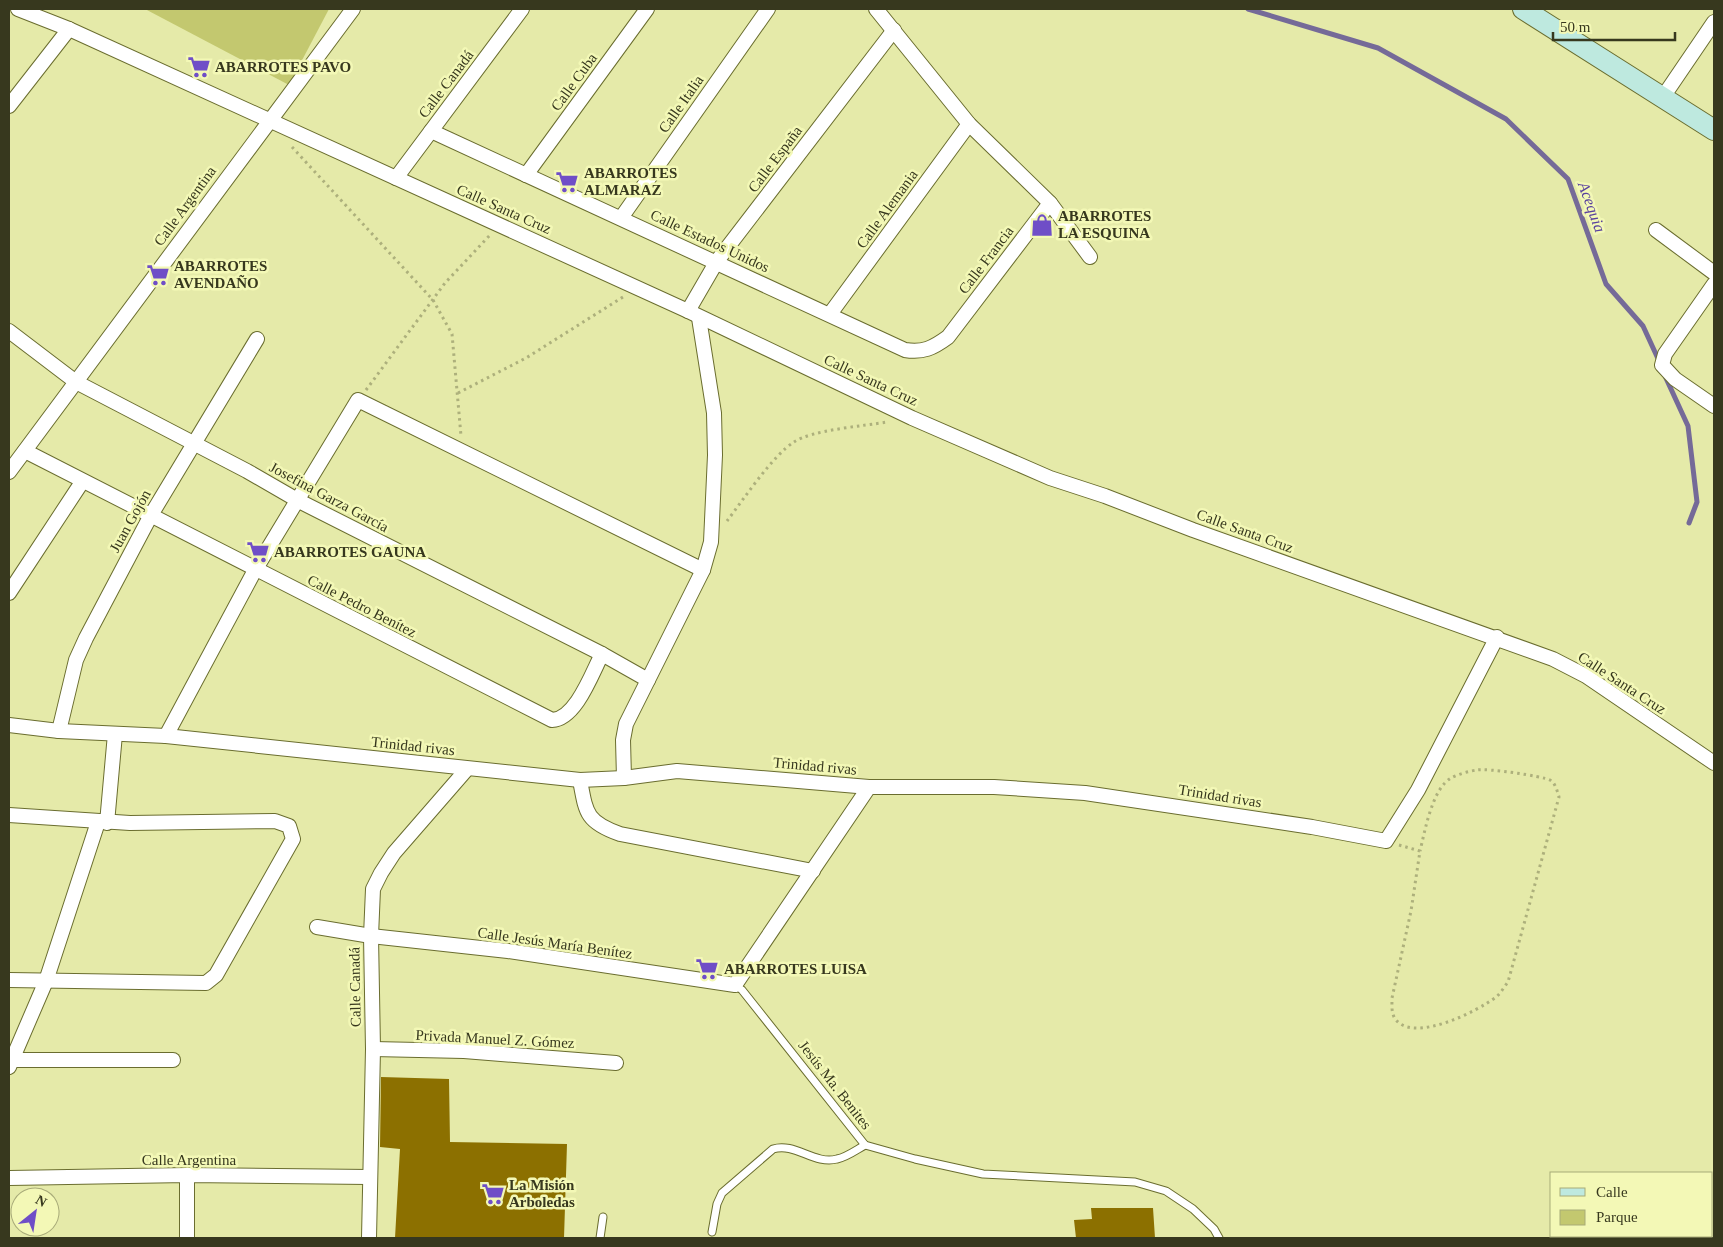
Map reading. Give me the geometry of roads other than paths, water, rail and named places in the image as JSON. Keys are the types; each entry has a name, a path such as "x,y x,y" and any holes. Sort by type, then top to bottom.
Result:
{"street":[{"name":"Calle Santa Cruz","path":"18,9 69,30 396,178 693,314 912,418 1050,478 1106,496 1194,530 1497,637 1553,659 1586,676 1714,763"},
{"name":"Calle Argentina","path":"9,472 353,9"},
{"name":"Calle Canadá","path":"396,178 522,9"},
{"name":"Calle Cuba","path":"526,174 647,9"},
{"name":"Calle Italia","path":"621,218 768,9"},
{"path":"876,9 969,124 1050,202 1090,257"},
{"path":"1523,9 1714,130"},
{"path":"1662,97 1714,22"},
{"path":"9,106 69,30"},
{"name":"Calle España","path":"693,314 717,262 894,30"},
{"name":"Calle Alemania","path":"830,314 969,124"},
{"name":"Calle Estados Unidos","path":"431,131 905,350 918,352 933,348 948,337"},
{"name":"Calle Francia","path":"948,337 1050,202"},
{"path":"1656,230 1714,273"},
{"path":"1714,284 1665,354 1662,365 1665,371 1714,406"},
{"path":"624,778 623,740 626,724 703,570 711,542 715,456 714,413 693,314"},
{"name":"Josefina Garza García","path":"9,331 76,382 299,500 602,654 648,680"},
{"name":"Juan Gojón","path":"59,731 76,660 151,515 257,340"},
{"path":"166,736 254,570 299,500 358,400 703,570"},
{"name":"Calle Pedro Benítez","path":"24,451 82,482 151,515 254,570 552,720 566,716 574,707 602,654"},
{"path":"9,593 82,482"},
{"name":"Trinidad rivas","path":"9,725 59,731 166,736 580,780 624,778 677,771 869,787 994,787 1085,793 1312,827 1386,841 1418,790 1497,637"},
{"path":"114,734 102,823 46,981 9,1062 173,1060"},
{"name":"Calle Canadá","path":"370,1238 371,936 373,889 380,873 394,853 467,769"},
{"path":"580,780 586,811 592,821 602,828 620,834 813,871"},
{"path":"735,985 869,787"},
{"path":"9,815 102,823 275,821 289,826 292,839 216,975 206,983 9,980"},
{"name":"Calle Jesús María Benítez","path":"317,927 371,936 508,951 735,985"},
{"name":"Privada Manuel Z. Gómez","path":"372,1049 464,1051 616,1064"},
{"path":"187,1175 187,1238"},
{"name":"Calle Argentina","path":"9,1178 187,1175 369,1177"}],"lane":[{"name":"Jesús Ma. Benites","path":"735,985 742,990 865,1145 915,1160 983,1174 1134,1182 1166,1191 1192,1209 1214,1229 1219,1238"},
{"path":"712,1232 717,1204 722,1193 773,1149 783,1146 823,1160 835,1160 865,1145"},
{"path":"600,1238 603,1217"}],"waterway":[{"name":"Acequia","path":"1248,9 1378,48 1506,119 1568,179 1606,284 1643,326 1660,363"},
{"name":"Acequia","path":"1665,376 1688,426 1697,502 1689,523"}],"place":[{"name":"ABARROTES PAVO","path":"199,67"},
{"name":"ABARROTES ALMARAZ","path":"567,182"},
{"name":"ABARROTES LA ESQUINA","path":"1042,225"},
{"name":"ABARROTES AVENDAÑO","path":"158,275"},
{"name":"ABARROTES GAUNA","path":"258,552"},
{"name":"ABARROTES LUISA","path":"707,969"},
{"name":"La Misión Arboledas","path":"493,1194"}]}
